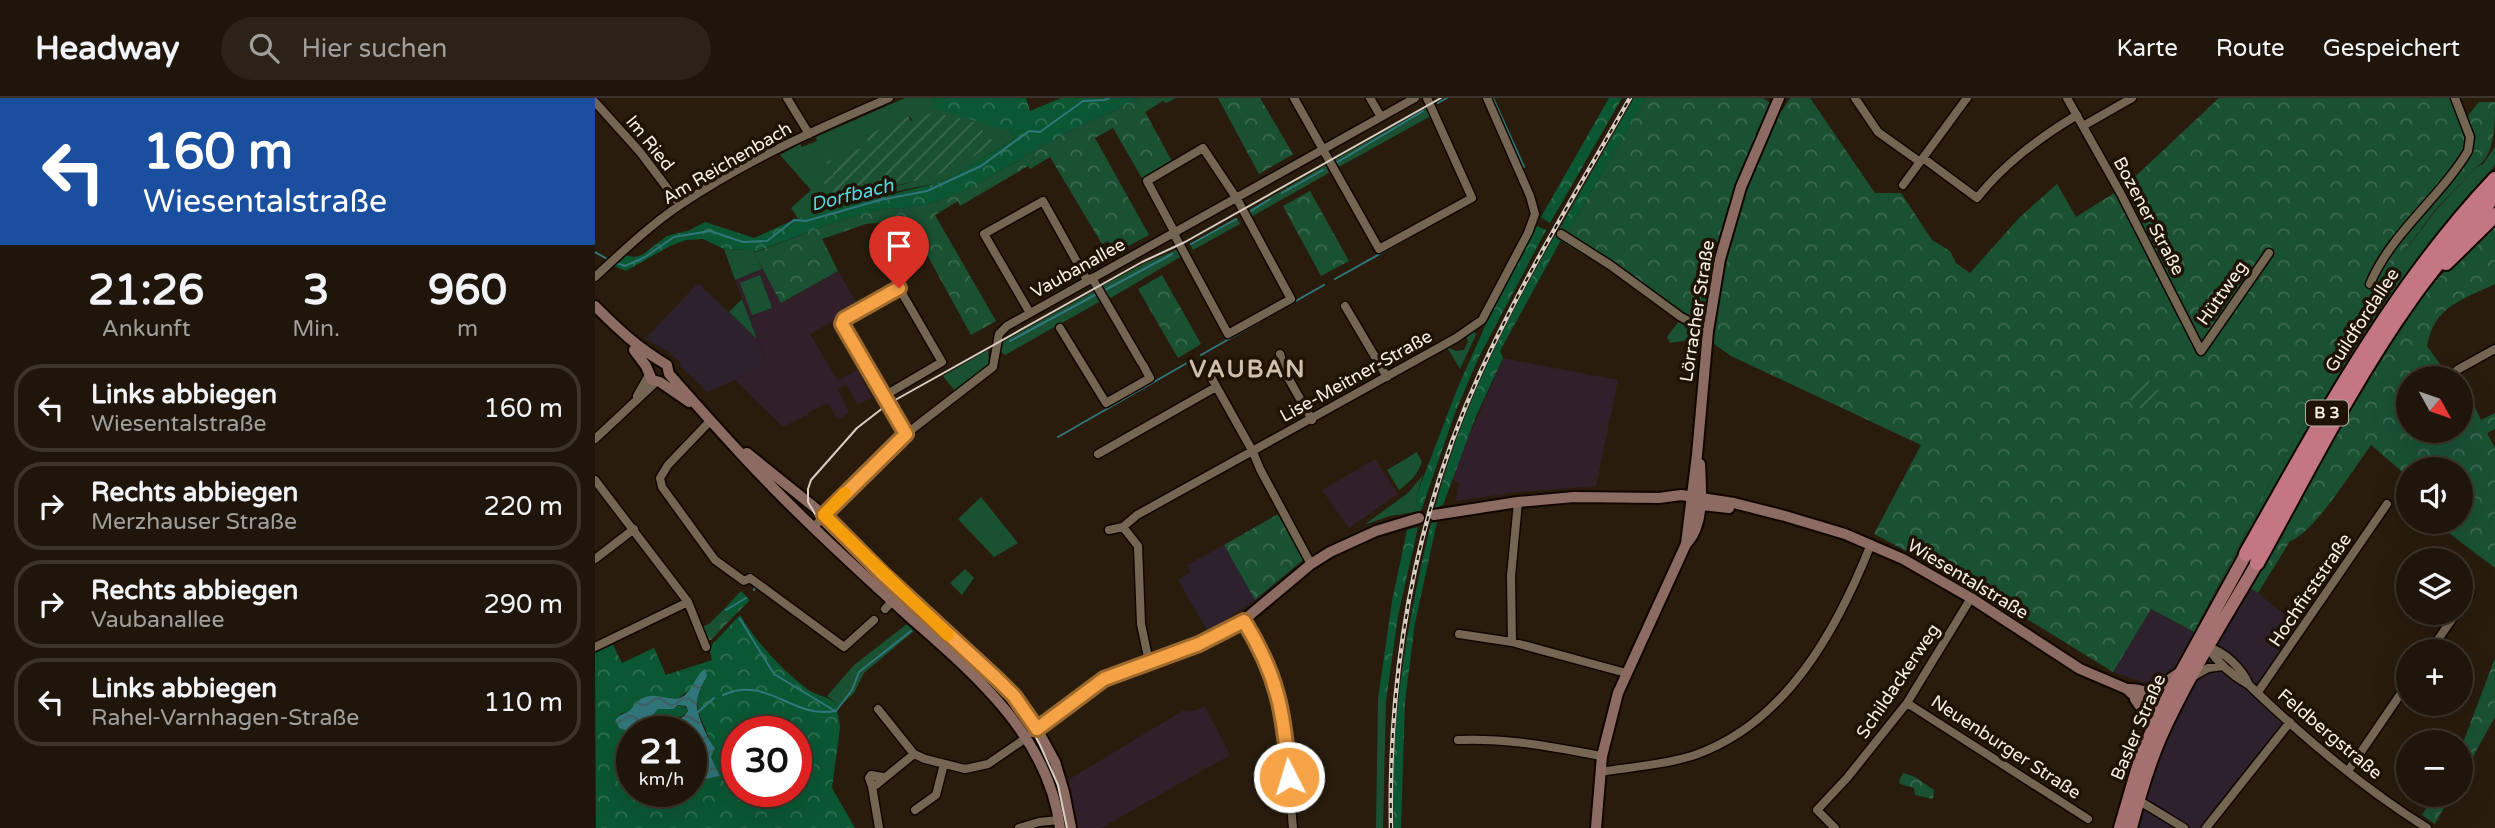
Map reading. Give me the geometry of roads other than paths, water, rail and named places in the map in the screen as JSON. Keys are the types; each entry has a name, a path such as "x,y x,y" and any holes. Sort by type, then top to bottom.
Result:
{"highway":[{"path":"2488,195 2495,168"},
{"name":"Guildfordallee","path":"2252,559 2411,299 2488,195 2495,179"},
{"name":"Guildfordallee","path":"2252,559 2358,357 2414,276 2488,195"},
{"path":"2411,299 2495,215"}],"main road":[{"name":"Lörracher Straße","path":"1596,828 1602,755 1609,724 1626,673 1674,575 1686,544 1695,501 1708,331 1729,222 1745,175 1779,98"},
{"path":"595,306 630,342 653,377 694,403"},
{"path":"630,342 667,365 669,374 733,444 824,515 1008,690 1032,733 1055,762 1065,792 1071,828"},
{"path":"653,377 651,365 659,361"},
{"path":"653,377 665,380 669,374"},
{"path":"733,444 745,460 813,528 992,693 1018,727 1032,733 1060,824"},
{"path":"771,485 788,486"},
{"name":"Wiesentalstraße","path":"1434,515 1518,502 1574,497 1659,498 1742,507 1831,529 1911,563 1971,598 2080,669 2134,692 2155,705 2169,707"},
{"path":"1032,733 1104,679 1199,644 1244,621 1311,564 1351,541 1397,523 1419,518"},
{"name":"Guildfordallee","path":"2202,645 2252,559"},
{"path":"892,582 892,602"},
{"path":"892,602 913,601"},
{"name":"Basler Straße","path":"2131,828 2169,707 2202,645"},
{"path":"2154,726 2134,692 2185,676"},
{"name":"Basler Straße","path":"2120,828 2134,778 2154,726 2169,707"}],"street":[{"path":"787,98 809,134"},
{"name":"Am Reichenbach","path":"595,277 680,205 749,164 889,98"},
{"path":"1294,98 1380,249 1472,198 1427,98"},
{"path":"1370,98 1381,117"},
{"name":"Vaubanallee","path":"813,528 906,434 985,374 995,361 999,334 1007,326 1415,98"},
{"name":"Lise-Meitner-Straße","path":"1123,527 1137,515 1312,420 1482,320 1528,233 1535,214 1530,196 1487,98"},
{"path":"1855,98 1878,132 1977,198 1991,181 2027,148 2077,115"},
{"path":"1903,185 1966,98"},
{"name":"Bozener Straße","path":"2067,98 2121,194 2201,351"},
{"path":"2083,126 2132,98"},
{"path":"2370,284 2376,269 2390,250 2468,151 2470,137 2455,98"},
{"name":"Im Ried","path":"595,102 640,152 680,205"},
{"path":"1203,148 1237,199 1291,299 1228,334 1147,181 1203,148"},
{"path":"1030,313 984,234 1043,201 1150,377 1106,403 1060,328"},
{"path":"1561,234 1610,265 1681,317 1708,331"},
{"name":"Hüttweg","path":"2201,351 2269,253"},
{"path":"884,396 942,362 899,288 843,321 884,396 906,434"},
{"path":"1345,306 1387,377"},
{"path":"2465,366 2495,349"},
{"path":"1280,354 1286,374 1312,420"},
{"path":"595,426 599,436 634,401 653,377"},
{"path":"1211,377 1311,564"},
{"path":"1098,454 1216,387"},
{"path":"710,421 661,474 660,483 718,563 744,581 750,578 844,647 874,620"},
{"path":"597,486 634,529 688,602 706,647"},
{"path":"1512,642 1511,576 1518,502"},
{"name":"Hochfirststraße","path":"2258,692 2387,504"},
{"path":"1109,530 1123,527 1138,546 1141,624 1149,662"},
{"path":"595,559 634,529"},
{"path":"1600,772 1693,755 1736,735 1763,716 1785,694 1809,662 1838,614 1871,544"},
{"name":"Schildackerweg","path":"1835,828 1817,810 1847,778 1907,703 1971,598"},
{"path":"595,647 688,602"},
{"path":"1244,621 1274,678 1283,713 1293,828"},
{"path":"1459,634 1512,642 1626,673"},
{"name":"Feldbergstraße","path":"2202,645 2217,649 2246,676 2249,685"},
{"name":"Feldbergstraße","path":"2202,645 2223,666 2258,692 2348,771 2427,828"},
{"path":"2185,676 2223,666"},
{"path":"2348,771 2396,701"},
{"name":"Neuenburger Straße","path":"1907,703 2088,819"},
{"path":"878,709 915,754 965,769 982,767 1032,733"},
{"path":"2206,828 2290,722"},
{"path":"1458,740 1485,739 1546,744 1602,755"},
{"path":"879,828 871,786 876,785 915,754"},
{"path":"915,810 936,795 944,764"},
{"path":"2138,800 2185,828"},
{"path":"1019,828 1039,822 1060,824"}],"water":[{"path":"705,668 707,676 698,695 699,716 684,716 688,711 686,706 678,705 673,709 658,709 652,716 620,716 646,697 675,699 690,690"},
{"path":"707,735 715,748 711,757 720,776 707,779"}],"waterway":[{"name":"Dorfbach","path":"614,262 625,266 645,257 674,237 710,231 743,242 767,241 794,220 806,221 880,200 927,191 981,166 1029,131 1040,132 1083,101 1109,98"},
{"path":"1438,103 1447,98"},
{"path":"1493,98 1524,167"},
{"path":"1336,163 1423,111"},
{"path":"1282,193 1323,170"},
{"path":"1251,211 1270,199"},
{"path":"1191,244 1236,219"},
{"path":"1335,279 1410,237"},
{"name":"Dorfbach","path":"595,252 609,260"},
{"path":"1105,290 1172,254"},
{"path":"1266,318 1324,285"},
{"path":"1010,341 1095,295"},
{"path":"1201,355 1259,322"},
{"path":"1058,437 1194,359"},
{"path":"750,573 761,581"},
{"path":"726,610 746,598"},
{"path":"740,619 774,674 835,711"},
{"path":"723,695 739,690 754,690 805,709 836,711 852,690 859,672 911,631"},
{"path":"698,712 714,698"}],"tram line":[{"path":"1067,828 1058,785 1025,717 996,682 897,596 819,521 808,502 811,480 857,428 888,404 1441,98"}],"railway":[{"path":"1391,828 1391,770 1401,653 1422,539 1438,482 1457,427 1514,303 1630,98"}],"district":[{"name":"VAUBAN","path":"1248,369"}]}
